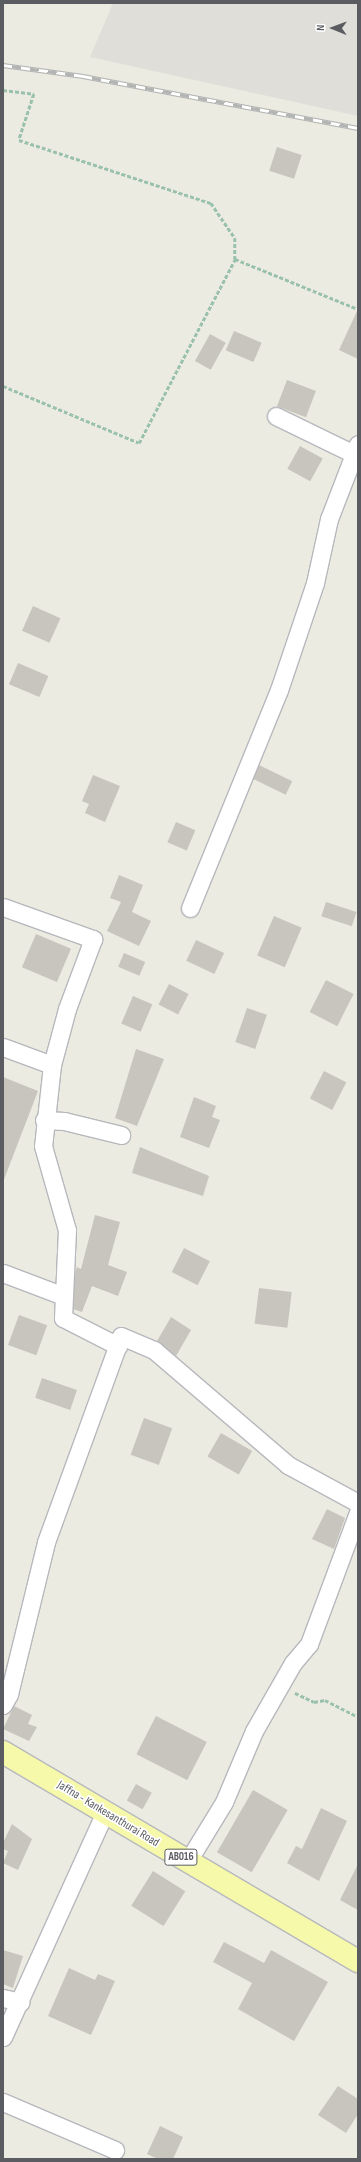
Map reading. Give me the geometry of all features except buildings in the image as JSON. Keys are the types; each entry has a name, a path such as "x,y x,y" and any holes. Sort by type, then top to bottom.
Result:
{"main road":[{"name":"Jaffna - Kankesanthurai Road","path":"3,1752 358,1961"}],"street":[{"path":"190,908 279,690 315,583 329,519 356,449 276,416"},
{"path":"3,907 93,939 67,1009 52,1066 44,1120 43,1146 67,1230 61,1295 63,1318 118,1346"},
{"path":"3,1047 52,1066"},
{"path":"44,1120 64,1121 121,1135"},
{"path":"3,1273 61,1295"},
{"path":"3,1705 9,1694 46,1542 121,1336 154,1350 288,1465 358,1503"},
{"path":"188,1861 224,1802 254,1731 280,1686 308,1644 358,1512"},
{"path":"3,2037 21,2002 104,1812"},
{"path":"3,1998 21,2002"},
{"path":"3,2102 115,2150"}],"path":[{"path":"3,90 34,94 19,140 211,202 235,238 235,259 139,443 3,386"},
{"path":"235,259 358,309"},
{"path":"280,1686 314,1702 325,1700 358,1717"}],"shaded area":[{"path":"113,3 358,3 358,116 90,57"}],"railway":[{"path":"3,65 83,76 358,128"}]}
